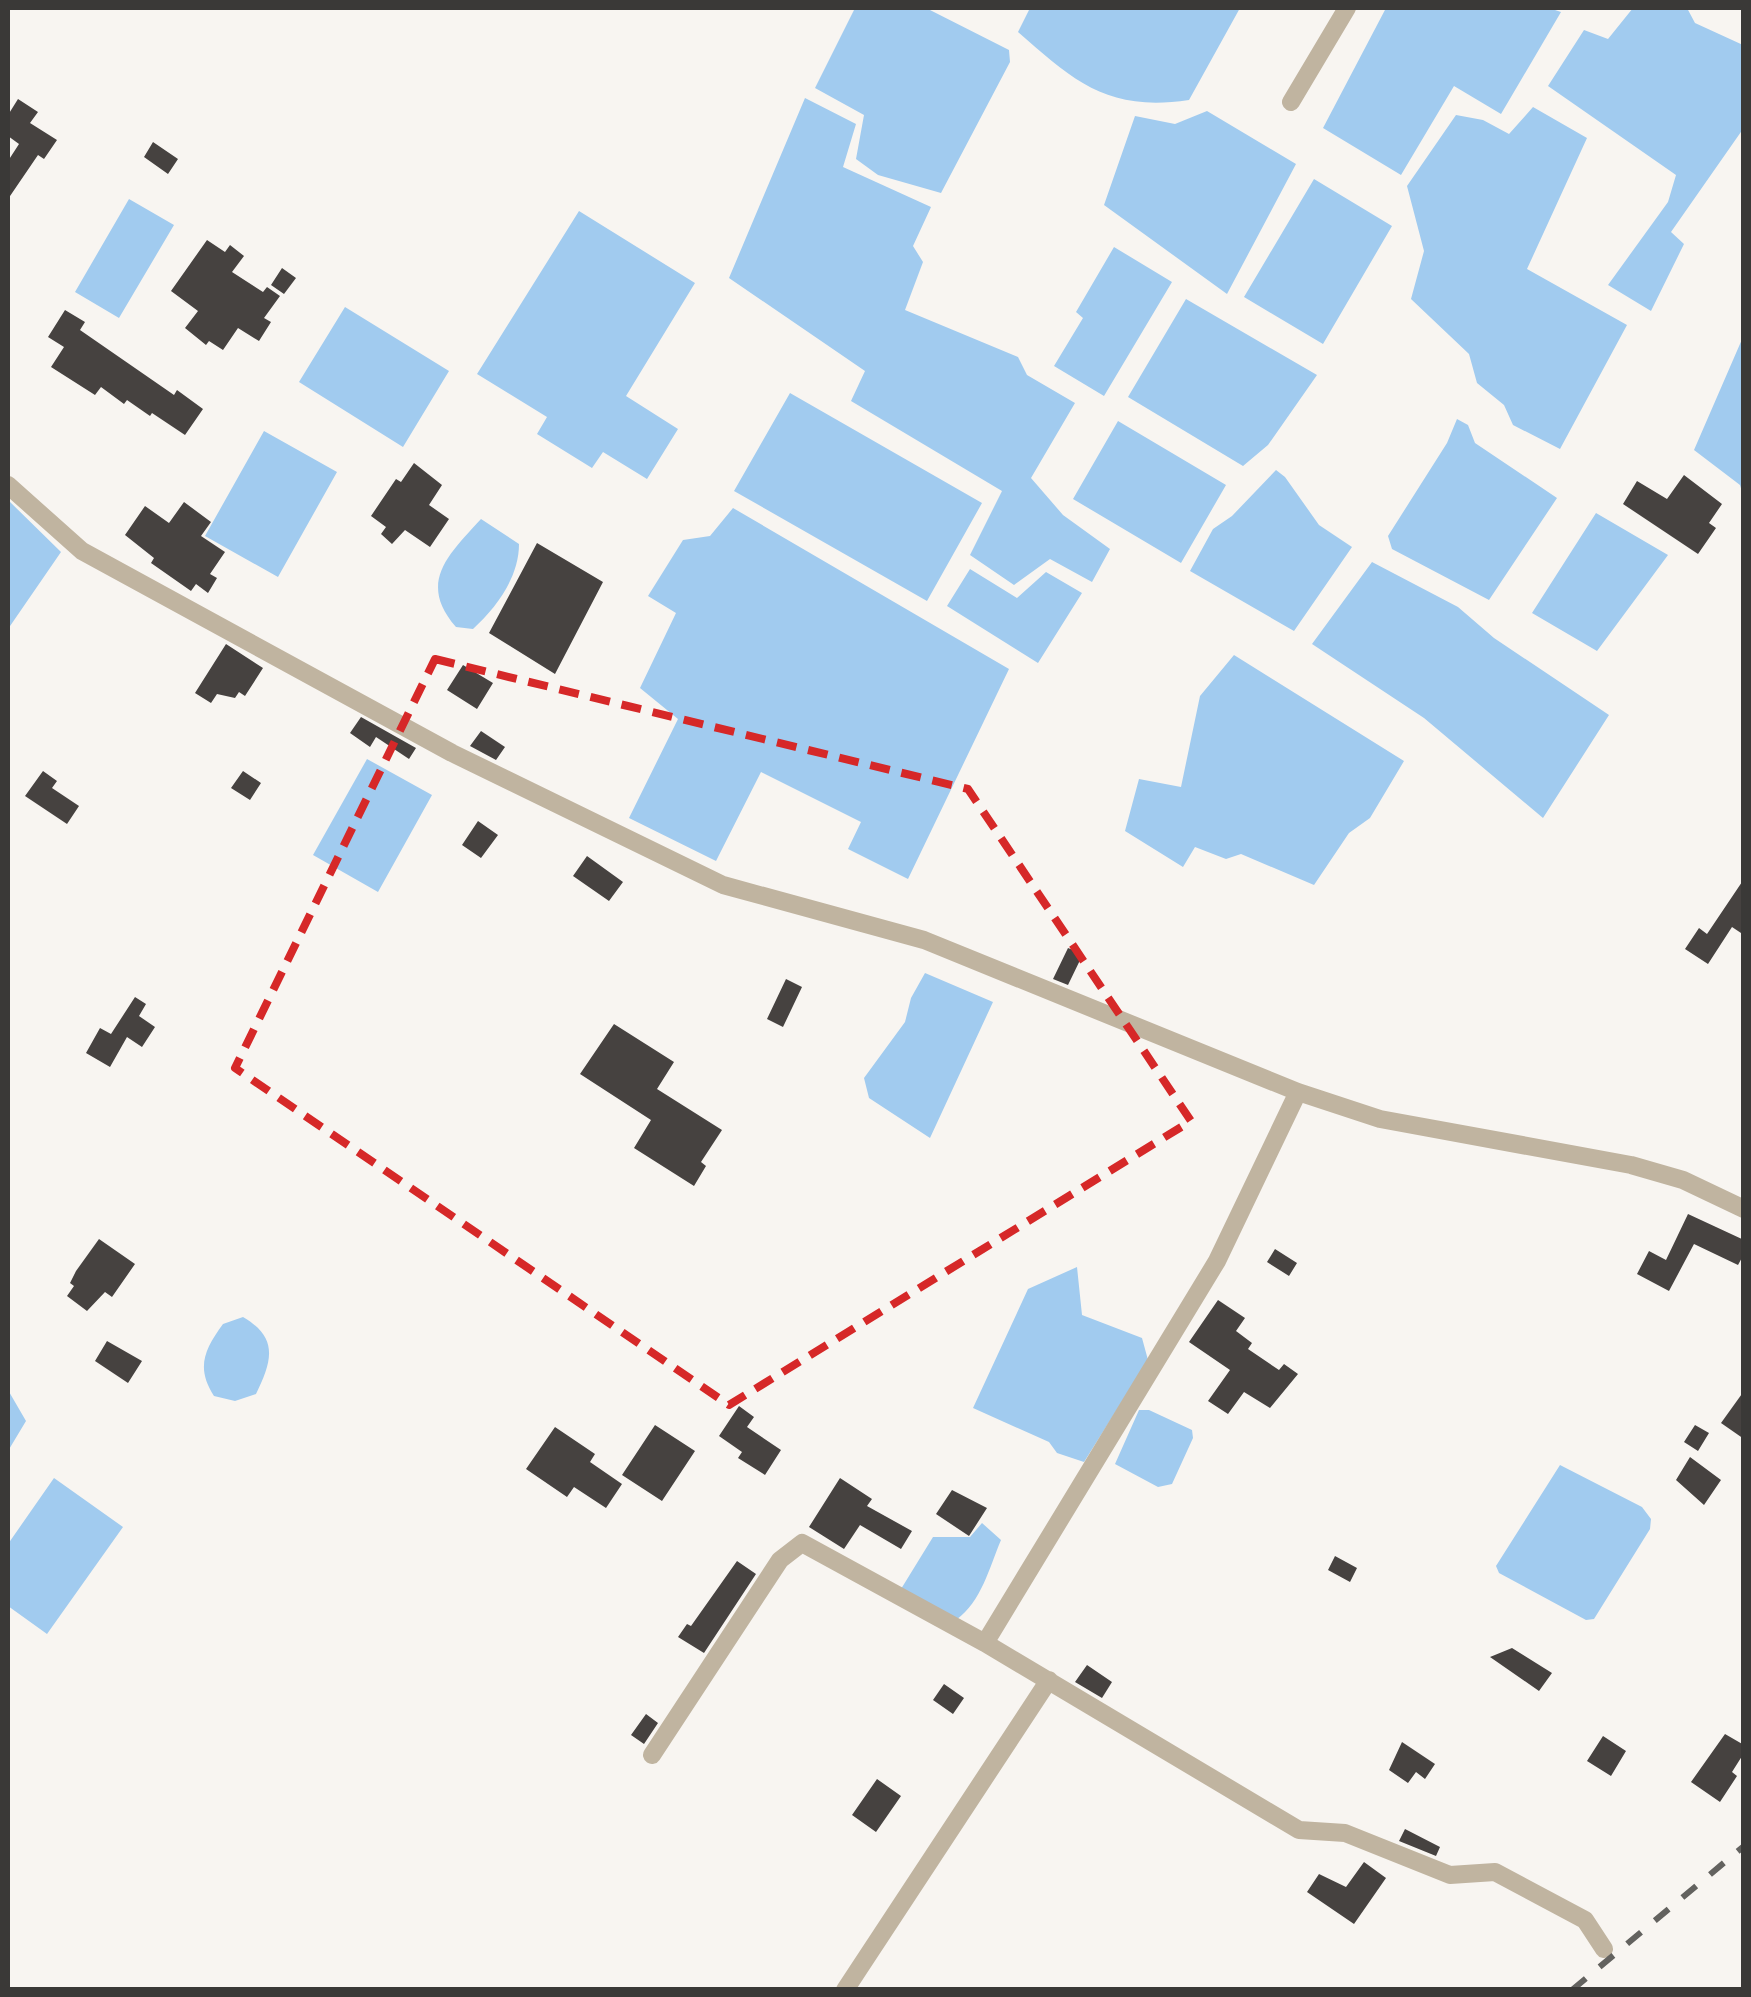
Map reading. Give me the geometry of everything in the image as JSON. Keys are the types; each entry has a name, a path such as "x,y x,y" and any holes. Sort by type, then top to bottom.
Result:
{"street":[{"path":"1291,102 1347,8"},
{"path":"8,485 82,551 452,753 723,885 924,940 1298,1092 1397,1123 1631,1165 1683,1180 1744,1209"},
{"path":"985,1643 1217,1261 1298,1092"},
{"path":"652,1755 780,1560 802,1543 985,1643 1300,1830 1345,1833 1450,1875 1496,1872 1585,1920 1604,1949"},
{"path":"844,1990 1048,1680"}],"highlighted area":[{"path":"435,659 968,789 1191,1121 729,1405 235,1068"}],"water":[{"path":"855,8 926,8 1009,50 1010,62 941,193 878,175 856,159 864,115 815,88"},
{"path":"1030,8 1240,8 1189,100 1161,103 1114,97 1076,79 1018,32"},
{"path":"1386,8 1549,8 1561,12 1501,114 1454,86 1401,175 1323,128"},
{"path":"1633,8 1687,8 1695,23 1743,45 1743,129 1671,232 1684,244 1651,311 1608,285 1668,202 1676,175 1548,86 1584,30 1608,39"},
{"path":"805,98 856,124 843,167 931,207 913,246 923,262 905,310 1018,357 1027,375 1075,403 1031,478 1063,515 1110,549 1092,582 1050,559 1014,585 970,555 1002,491 851,401 865,371 729,278"},
{"path":"1533,107 1587,138 1527,269 1627,325 1560,449 1513,425 1504,405 1477,383 1469,354 1411,299 1424,251 1407,186 1456,115 1483,120 1509,134"},
{"path":"1207,111 1296,164 1227,294 1104,205 1135,116 1175,124"},
{"path":"1314,179 1392,226 1323,344 1244,297"},
{"path":"129,199 174,225 119,318 75,292"},
{"path":"579,211 695,283 626,396 678,429 647,479 603,452 592,468 537,434 547,417 477,374"},
{"path":"1114,247 1172,282 1104,396 1054,366 1083,318 1076,312"},
{"path":"1186,299 1317,375 1268,445 1243,466 1128,397"},
{"path":"345,307 449,371 403,447 299,382"},
{"path":"1743,337 1743,495 1740,485 1694,450"},
{"path":"790,393 982,503 927,601 734,491"},
{"path":"1457,419 1468,425 1475,443 1557,498 1489,600 1392,549 1388,536 1447,443"},
{"path":"1118,421 1226,485 1181,563 1073,499"},
{"path":"264,431 337,472 278,577 205,536"},
{"path":"1276,470 1319,525 1352,547 1294,631 1190,571 1213,529 1232,516"},
{"path":"8,500 61,552 8,629"},
{"path":"733,508 1009,669 908,879 848,849 861,822 761,772 716,861 629,818 678,719 640,688 676,613 648,596 683,540 710,536"},
{"path":"1596,513 1668,555 1597,651 1532,613"},
{"path":"481,519 519,544 518,556 511,580 490,611 473,629 456,627 439,597 438,583 448,558"},
{"path":"1372,562 1458,607 1494,638 1609,715 1543,818 1424,718 1312,644"},
{"path":"970,569 1017,598 1046,572 1082,593 1038,663 947,606"},
{"path":"1234,655 1404,761 1370,818 1349,833 1314,885 1241,854 1226,859 1195,847 1183,867 1125,831 1139,779 1181,787 1200,696"},
{"path":"367,759 432,795 378,892 313,855"},
{"path":"925,973 993,1002 930,1138 869,1098 864,1078 905,1022 911,998"},
{"path":"1077,1267 1082,1315 1142,1338 1148,1360 1084,1462 1057,1453 1049,1442 973,1408 1028,1289"},
{"path":"243,1317 262,1333 269,1351 256,1394 235,1401 214,1396 204,1368 211,1342 223,1324"},
{"path":"8,1390 26,1421 8,1451"},
{"path":"1139,1410 1149,1410 1192,1430 1193,1438 1172,1484 1158,1487 1115,1464"},
{"path":"1560,1465 1642,1507 1651,1519 1650,1529 1594,1619 1586,1620 1499,1573 1496,1566"},
{"path":"54,1478 123,1527 47,1634 8,1606 8,1544"},
{"path":"982,1523 1001,1540 978,1594 956,1620 901,1589 933,1537 970,1537"}],"building":[{"path":"18,99 38,112 30,123 57,140 44,159 38,155 8,199 8,161 19,144 8,136 8,115"},
{"path":"153,142 178,159 168,174 144,157"},
{"path":"207,240 225,252 230,245 244,256 232,272 263,292 267,287 280,296 264,318 271,322 259,341 238,328 223,350 209,341 206,345 185,328 198,311 171,291"},
{"path":"282,268 296,278 284,294 271,285"},
{"path":"65,310 85,322 80,330 174,395 177,390 203,409 185,435 127,400 124,404 101,387 95,395 51,367 64,347 48,337"},
{"path":"414,463 442,485 429,505 449,519 430,547 405,530 392,544 381,534 386,527 371,516 396,479 401,482"},
{"path":"1684,475 1722,504 1709,523 1716,528 1698,554 1623,504 1637,481 1667,499"},
{"path":"184,502 211,522 201,536 225,552 210,574 217,578 208,593 196,584 191,591 151,563 154,558 125,535 145,506 169,523"},
{"path":"537,543 603,582 555,674 489,633"},
{"path":"226,644 263,668 245,696 239,692 235,698 217,694 211,703 195,693"},
{"path":"463,665 493,683 477,709 447,690"},
{"path":"361,717 416,748 409,759 376,737 370,747 350,733"},
{"path":"481,731 505,747 496,760 470,746"},
{"path":"43,771 57,781 52,788 79,806 67,824 25,796"},
{"path":"243,771 261,783 250,800 231,788"},
{"path":"478,821 498,835 481,858 462,845"},
{"path":"587,856 623,882 609,901 573,876"},
{"path":"1744,879 1744,935 1732,927 1708,964 1685,949 1699,928 1707,934"},
{"path":"1068,948 1083,954 1068,985 1053,979"},
{"path":"786,979 802,987 783,1027 767,1019"},
{"path":"135,997 146,1004 139,1016 155,1027 142,1047 127,1037 110,1067 86,1053 100,1028 111,1034"},
{"path":"614,1024 674,1062 657,1089 722,1130 701,1162 706,1166 694,1186 634,1148 651,1120 580,1074"},
{"path":"1688,1214 1744,1240 1744,1254 1738,1265 1694,1244 1669,1291 1637,1274 1649,1251 1666,1260"},
{"path":"99,1239 135,1264 112,1297 105,1292 87,1311 67,1296 74,1286 70,1283 76,1271"},
{"path":"1275,1249 1297,1263 1289,1276 1267,1262"},
{"path":"1218,1300 1245,1318 1236,1331 1252,1343 1248,1349 1279,1370 1284,1364 1298,1374 1270,1408 1244,1392 1228,1414 1208,1401 1230,1370 1189,1342"},
{"path":"107,1341 142,1361 128,1383 95,1361"},
{"path":"1744,1391 1744,1439 1721,1423"},
{"path":"739,1406 754,1417 747,1427 781,1450 765,1475 738,1458 742,1452 719,1436"},
{"path":"655,1425 695,1451 662,1501 622,1475"},
{"path":"1695,1425 1709,1433 1698,1451 1684,1442"},
{"path":"555,1427 595,1454 590,1462 622,1484 606,1508 574,1487 567,1497 526,1469"},
{"path":"1690,1457 1721,1480 1704,1505 1676,1480"},
{"path":"840,1478 872,1499 867,1506 912,1531 901,1549 860,1525 844,1549 809,1527"},
{"path":"952,1490 987,1508 969,1536 936,1514"},
{"path":"1335,1556 1357,1568 1350,1582 1328,1570"},
{"path":"737,1561 756,1574 704,1653 678,1637 687,1624 691,1626"},
{"path":"1512,1648 1552,1673 1539,1691 1490,1657"},
{"path":"1087,1665 1112,1682 1102,1698 1075,1682"},
{"path":"944,1684 964,1698 953,1714 933,1700"},
{"path":"646,1714 658,1723 644,1744 631,1735"},
{"path":"1725,1734 1744,1745 1744,1753 1732,1772 1737,1776 1720,1802 1691,1782"},
{"path":"1603,1736 1626,1751 1611,1776 1587,1761"},
{"path":"1402,1742 1435,1764 1425,1779 1416,1772 1408,1783 1389,1770"},
{"path":"877,1779 901,1796 876,1832 852,1815"},
{"path":"1405,1829 1440,1847 1436,1856 1399,1841"},
{"path":"1364,1862 1386,1878 1354,1924 1307,1892 1319,1874 1346,1887"}],"railway":[{"path":"1572,1990 1744,1846"}]}
